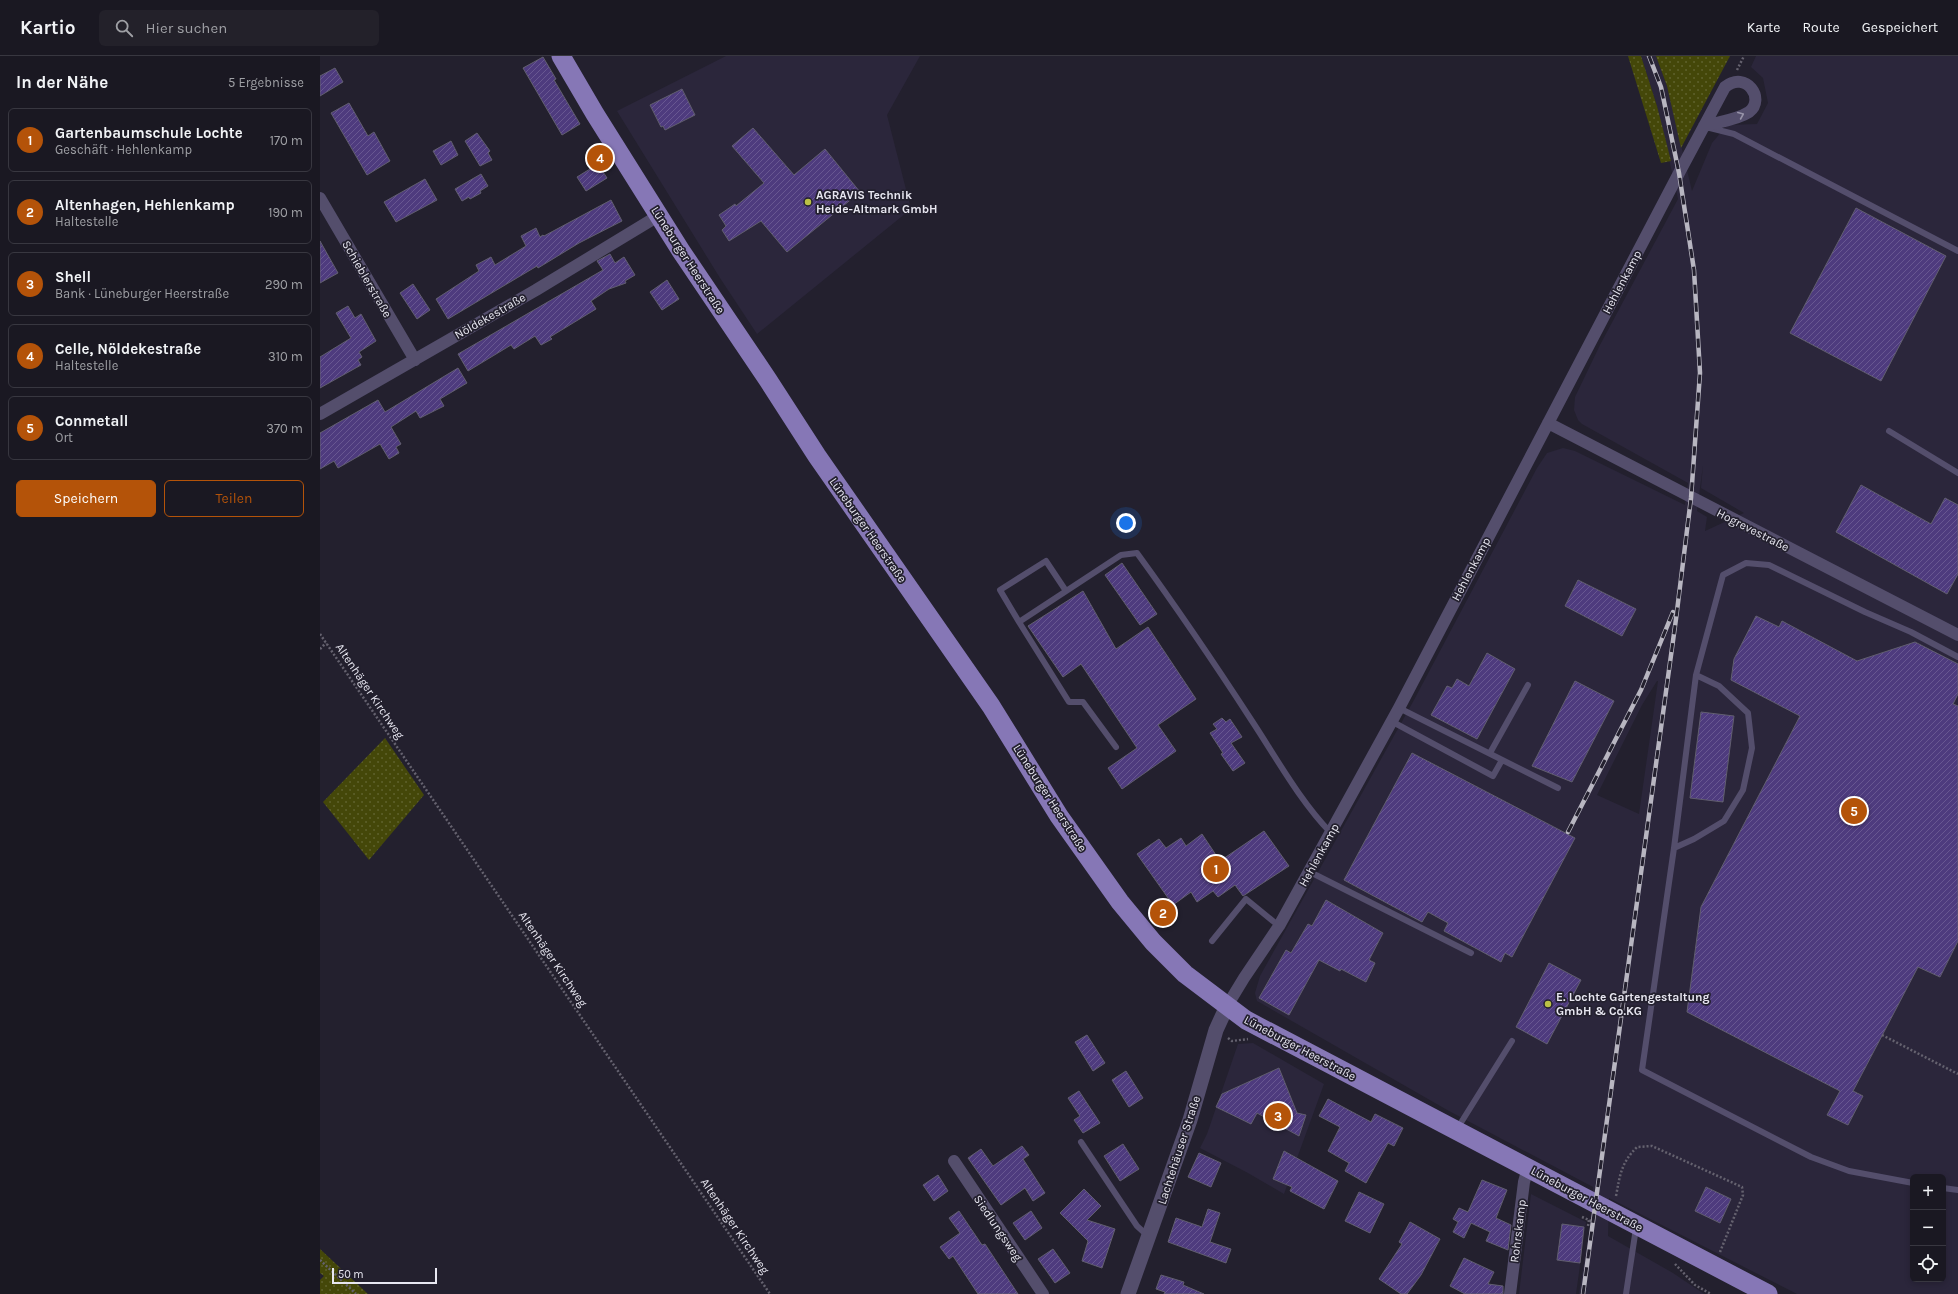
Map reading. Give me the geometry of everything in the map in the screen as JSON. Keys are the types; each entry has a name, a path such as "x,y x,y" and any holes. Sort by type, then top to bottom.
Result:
{"main road":[{"name":"Lüneburger Heerstraße","path":"561,56 658,216 818,456 991,706 1059,816 1120,902 1153,942 1185,974 1246,1020 1768,1294"}],"street":[{"name":"Hehlenkamp","path":"1228,1006 1244,978 1279,926 1392,721 1704,126"},
{"name":"Schieblerstraße","path":"320,198 415,360"},
{"name":"Nöldekestraße","path":"320,414 415,360 658,216"},
{"name":"Hogrevestraße","path":"1548,423 1958,634"},
{"name":"Lachtehäuser Straße","path":"1128,1294 1190,1120 1216,1030 1228,1006"},
{"name":"Siedlungsweg","path":"954,1162 1043,1294"},
{"name":"Rohrskamp","path":"1510,1294 1524,1182 1528,1168"}],"lane":[{"path":"1704,126 1734,134 1958,251"},
{"path":"1889,431 1958,473"},
{"path":"1019,622 1121,555 1137,553 1194,632 1288,775 1318,818 1331,833"},
{"path":"1066,590 1046,561 1000,590 1068,702 1084,702 1116,747"},
{"path":"1910,1182 1849,1172 1811,1157 1642,1070 1674,848 1696,675 1724,574 1746,563 1769,565 1865,612 1911,632 1958,657"},
{"path":"1674,848 1694,839 1724,821 1743,790 1752,748 1748,713 1719,686 1696,675"},
{"path":"1490,753 1528,685"},
{"path":"1399,708 1558,788"},
{"path":"1392,721 1493,776 1502,760"},
{"path":"1310,872 1471,954"},
{"path":"1212,941 1246,899 1279,926"},
{"path":"1456,1130 1512,1041"},
{"path":"1080,1142 1137,1226 1149,1237"},
{"path":"1946,1188 1958,1190"},
{"path":"1626,1294 1636,1225"}],"path":[{"name":"Altenhäger Kirchweg","path":"320,634 770,1294"},
{"path":"320,649 326,643"},
{"path":"1882,1035 1958,1074"},
{"path":"1612,1212 1620,1172 1627,1157 1637,1147 1652,1146 1742,1187 1743,1195 1713,1265"},
{"path":"320,1260 356,1294"}],"shaded area":[{"path":"726,56 920,56 887,115 911,209 757,334 720,278 617,111"},
{"path":"1628,56 1641,56 1657,106 1671,161 1661,163"},
{"path":"1641,56 1656,56 1667,86 1692,191 1712,143 1727,125 1757,124 1768,103 1763,78 1751,67 1756,56 1958,56 1958,1294 1797,1294 1609,1198 1608,1236 1673,1273 1704,1294 1579,1294 1590,1226 1593,1187 1449,1111 1257,1001 1255,993 1260,976 1414,700 1537,468 1547,453 1563,448 1575,451 1685,505 1688,483 1582,424 1578,420 1574,410 1575,397 1600,345 1678,199 1657,106","holes":["1703,465 1701,488 1744,513 1705,531 1707,517 1697,511","1658,681 1639,814 1597,795 1642,705"]},
{"path":"1656,56 1730,56 1681,148 1667,86"},
{"path":"385,738 424,795 369,860 323,802"},
{"path":"1253,1043 1324,1084 1284,1194 1200,1148 1207,1134 1238,1044"},
{"path":"1531,1194 1586,1222 1576,1294 1519,1294"},
{"path":"320,1249 368,1294 320,1294 320,1280 324,1276 320,1273"}],"building":[{"path":"543,57 556,79 554,80 580,124 562,135 523,68"},
{"path":"335,68 343,82 320,96 320,76"},
{"path":"682,89 695,115 665,130 663,126 661,127 650,105"},
{"path":"349,103 368,136 374,132 390,161 367,175 331,113"},
{"name":"AGRAVIS Technik Heide-Altmark GmbH","path":"753,128 794,175 825,149 860,192 787,252 761,221 729,241 722,230 726,226 719,215 735,204 736,206 764,183 732,146"},
{"path":"477,133 490,151 488,153 492,160 480,166 465,141"},
{"path":"451,141 458,155 441,165 433,151"},
{"path":"598,164 607,178 586,191 577,177"},
{"path":"481,174 488,186 480,191 481,193 470,199 469,197 462,201 455,189"},
{"path":"425,179 437,200 396,222 384,202"},
{"path":"611,200 622,221 579,243 538,268 537,266 448,319 436,299 479,271 476,265 491,257 495,265 526,246 521,236 536,228 540,237 543,235 544,236"},
{"path":"1856,208 1946,256 1881,381 1790,333"},
{"path":"320,241 338,273 320,283"},
{"path":"610,254 615,263 624,257 635,275 625,281 626,283 609,289 591,301 596,309 550,337 552,339 541,345 535,336 514,349 511,345 468,371 458,354 603,270 597,261"},
{"path":"667,280 679,299 662,310 650,292"},
{"path":"413,284 430,310 417,319 400,293"},
{"path":"348,306 355,318 361,314 376,341 359,352 362,357 358,360 361,365 320,388 320,357 351,338 336,313"},
{"path":"458,368 467,383 440,399 444,406 420,418 416,411 391,427 401,444 396,447 399,453 389,459 380,444 338,468 334,461 320,469 320,433 378,400 385,412"},
{"path":"1861,485 1931,524 1945,498 1958,505 1958,574 1947,594 1836,532"},
{"path":"1122,563 1157,614 1140,625 1105,575"},
{"path":"1578,580 1636,609 1622,636 1565,606"},
{"path":"1083,591 1116,649 1148,627 1196,699 1158,725 1176,751 1122,789 1108,768 1137,748 1081,664 1063,677 1028,626"},
{"path":"1756,616 1779,627 1782,621 1857,661 1915,642 1958,664 1958,694 1953,704 1958,706 1958,941 1940,977 1918,967 1853,1091 1863,1096 1848,1125 1827,1115 1840,1091 1687,1012 1701,907 1800,716 1731,680 1734,659"},
{"path":"1487,653 1515,669 1477,739 1431,715 1447,686 1452,688 1457,679 1469,686"},
{"path":"1575,681 1614,701 1572,782 1532,766"},
{"path":"1701,712 1734,716 1723,802 1690,798"},
{"path":"1222,718 1226,722 1230,719 1242,737 1231,743 1245,763 1233,771 1221,754 1223,753 1210,733 1217,729 1213,724"},
{"path":"1412,753 1575,838 1512,957 1505,953 1501,962 1444,931 1448,923 1428,912 1422,922 1344,880"},
{"path":"1264,831 1289,866 1243,896 1235,885 1218,897 1213,891 1197,902 1191,892 1173,905 1137,854 1159,839 1166,848 1181,838 1186,846 1202,834 1220,861"},
{"path":"1326,900 1383,933 1369,960 1375,963 1366,982 1319,960 1289,1015 1259,998 1286,950 1291,953 1308,924 1312,926"},
{"name":"E. Lochte Gartengestaltung GmbH & Co.KG","path":"1549,963 1581,980 1547,1044 1516,1027"},
{"path":"1087,1035 1105,1063 1093,1071 1075,1042"},
{"path":"1279,1068 1297,1113 1306,1115 1299,1136 1257,1113 1251,1124 1216,1107 1222,1094"},
{"path":"1126,1071 1143,1098 1129,1107 1112,1080"},
{"path":"1079,1091 1100,1123 1083,1133 1074,1120 1080,1116 1068,1098"},
{"path":"1328,1099 1371,1122 1375,1114 1403,1128 1394,1146 1388,1143 1366,1183 1345,1171 1349,1163 1328,1151 1340,1127 1319,1116"},
{"path":"1123,1144 1139,1169 1120,1181 1104,1156"},
{"path":"1022,1146 1029,1155 1023,1159 1045,1193 1033,1201 1025,1188 1001,1205 968,1158 981,1149 993,1166"},
{"path":"1284,1151 1338,1181 1324,1209 1290,1191 1292,1187 1273,1179"},
{"path":"1199,1153 1221,1163 1211,1187 1188,1177"},
{"path":"938,1175 948,1191 934,1201 923,1185"},
{"path":"1482,1180 1507,1190 1496,1218 1511,1225 1508,1250 1486,1241 1490,1232 1471,1223 1464,1238 1453,1232 1458,1222 1453,1219 1459,1208 1468,1212"},
{"path":"1706,1187 1731,1199 1720,1223 1695,1211"},
{"path":"1084,1189 1101,1206 1087,1220 1115,1229 1102,1268 1082,1261 1088,1241 1060,1213"},
{"path":"1359,1192 1384,1204 1370,1233 1345,1221"},
{"path":"1208,1209 1220,1213 1210,1242 1231,1249 1226,1263 1168,1242 1176,1218 1202,1227"},
{"path":"959,1211 982,1245 985,1244 1018,1294 978,1294 953,1256 949,1259 940,1247 960,1233 949,1218"},
{"path":"1031,1211 1042,1228 1025,1240 1013,1223"},
{"path":"1410,1222 1440,1239 1421,1275 1407,1294 1401,1294 1379,1279 1402,1244 1399,1242"},
{"path":"1562,1224 1584,1227 1580,1263 1557,1260"},
{"path":"1053,1249 1070,1273 1055,1283 1038,1259"},
{"path":"1464,1258 1494,1272 1488,1284 1503,1286 1503,1294 1465,1294 1450,1286"},
{"path":"1161,1275 1184,1282 1183,1285 1204,1294 1164,1294 1165,1292 1156,1289"}],"railway":[{"path":"1583,1294 1676,619 1691,498 1700,373 1694,270 1679,173 1661,87 1649,56"},
{"path":"1568,832 1641,690 1673,612"}],"place":[{"name":"Celle, Nöldekestraße","path":"600,158"},
{"name":"AGRAVIS Technik Heide-Altmark GmbH","path":"808,202"},
{"name":"Conmetall","path":"1854,811"},
{"name":"Gartenbaumschule Lochte","path":"1216,869"},
{"name":"Altenhagen, Hehlenkamp","path":"1163,913"},
{"name":"E. Lochte Gartengestaltung GmbH & Co.KG","path":"1548,1004"},
{"name":"Shell","path":"1278,1116"}]}
